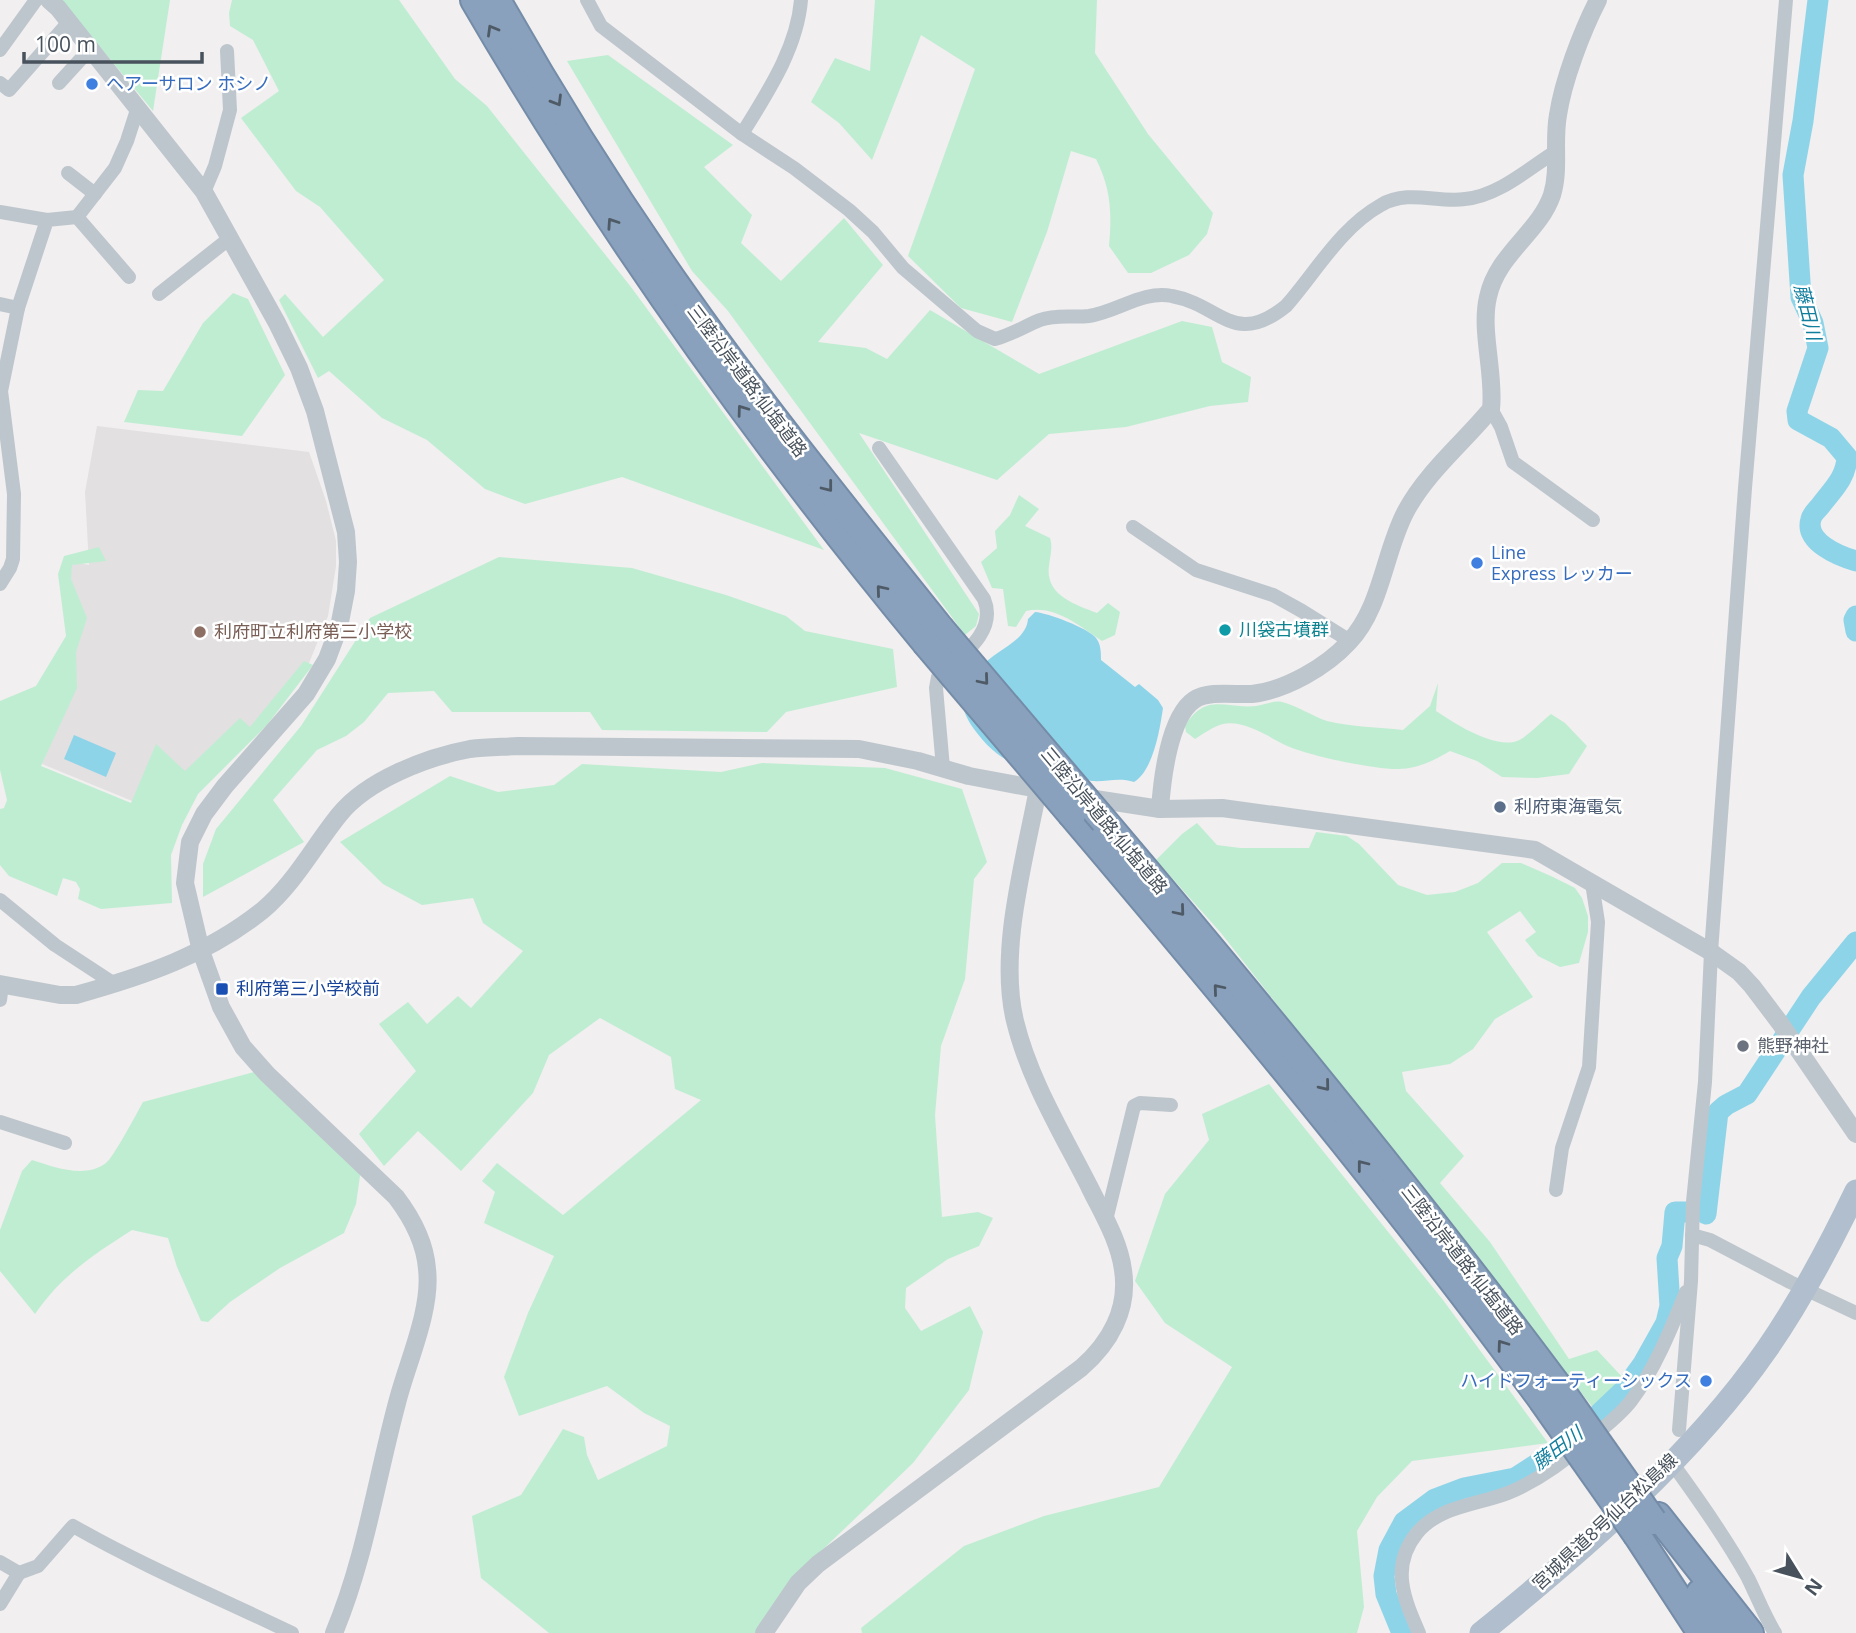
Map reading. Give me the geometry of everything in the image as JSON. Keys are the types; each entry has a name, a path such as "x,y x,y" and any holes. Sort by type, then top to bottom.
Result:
{"highway":[{"name":"三陸沿岸道路;仙塩道路","path":"474,0 573,166 669,309 853,556 932,635 1104,821 1329,1090 1486,1289 1551,1399 1613,1462 1644,1529 1701,1633"},
{"name":"三陸沿岸道路;仙塩道路","path":"497,0 591,157 684,296 932,635 1072,815 1314,1103 1471,1303 1551,1399 1644,1529 1725,1633"},
{"path":"1644,1529 1682,1633"},
{"path":"1644,1529 1750,1633"}],"main road":[{"name":"宮城県道8号仙台松島線","path":"1481,1633 1610,1523 1672,1463 1713,1417 1767,1350 1804,1289 1856,1191"}],"street":[{"path":"0,50 36,0"},
{"path":"49,0 204,192 230,238 299,368 315,411 346,532 346,591 339,628 322,669 299,703 218,795 197,826 190,842 185,883 201,951 221,1007 243,1047 267,1074 396,1197 411,1218 422,1244 428,1269 424,1312 388,1436 360,1561 334,1633"},
{"path":"587,0 601,26 741,134 794,168 849,210 873,232 903,268 977,331 995,339 1042,320 1059,316 1091,316 1159,295 1183,300 1237,324 1255,324 1273,316 1286,306 1355,223 1382,204 1399,197 1466,200 1517,178 1555,152"},
{"path":"741,134 775,79 799,21 801,0"},
{"path":"1160,809 1161,788 1176,725 1193,701 1199,697 1251,694 1278,688 1317,667 1350,641 1367,615 1393,538 1406,510 1419,491 1490,409 1492,395 1487,299 1497,270 1546,207 1552,194 1557,169 1555,152 1558,115 1565,86 1598,0"},
{"path":"1679,1430 1747,461 1786,0"},
{"path":"0,83 9,90 69,22"},
{"path":"59,82 90,50"},
{"path":"204,192 215,166 230,110 227,51"},
{"path":"0,212 47,220 77,217 115,168 137,110"},
{"path":"68,173 95,194"},
{"path":"77,217 129,277"},
{"path":"0,584 13,559 14,494 1,391 18,308 47,220"},
{"path":"159,294 230,238"},
{"path":"0,304 18,308"},
{"path":"1490,409 1501,427 1513,462 1593,520"},
{"path":"879,448 984,599 989,611 983,633 938,677 936,688 943,768"},
{"path":"1133,527 1196,570 1273,595 1350,641"},
{"path":"1,990 76,995 181,961 219,942 265,908 353,801 365,791 404,770 443,755 473,749 518,746 814,748 882,752 969,776 1160,809 1223,808 1535,850 1711,952 1739,972 1780,1023 1856,1134"},
{"path":"764,1633 798,1583 818,1564 1097,1354 1109,1338 1123,1298 1124,1273 1120,1253 1038,1085 1015,1020 1010,987 1010,957 1016,907 1038,789"},
{"path":"1556,1190 1562,1148 1589,1067 1597,935 1592,883"},
{"path":"0,900 55,945 113,983"},
{"path":"0,913 17,914"},
{"path":"1106,1220 1134,1106 1140,1103 1171,1105"},
{"path":"0,1122 65,1143"},
{"path":"1692,1235 1710,1240 1856,1313"},
{"path":"1419,1633 1404,1600 1401,1583 1403,1564 1416,1535 1438,1515 1505,1494 1539,1479 1608,1425 1630,1403 1644,1382 1691,1281"},
{"path":"1672,1463 1713,1519 1749,1580 1762,1612 1775,1633"},
{"path":"0,1604 19,1573 38,1566 73,1526 124,1555 292,1633"},
{"path":"0,1562 19,1573"}],"shaded area":[{"name":"利府町立利府第三小学校","path":"97,426 309,452 336,541 336,566 328,616 307,668 198,793 181,821 42,764 74,686 68,561 89,565 85,492"}],"green space":[{"path":"61,0 170,0 153,111"},
{"path":"232,0 399,0 455,79 487,106 631,287 824,550 622,477 525,504 485,489 427,440 382,418 329,371 318,378 279,300 285,294 323,337 384,280 320,207 296,191 241,118 279,91 253,40 230,26"},
{"path":"875,0 1097,0 1095,53 1148,134 1213,213 1207,234 1189,255 1151,273 1128,273 1109,246 1109,201 1096,159 1071,151 1047,232 1012,322 961,308 908,256 975,69 921,35 872,160 839,123 811,102 835,58 870,71"},
{"path":"608,55 733,145 704,167 752,215 741,243 781,281 844,218 883,265 818,342 866,348 887,359 930,310 1039,374 1182,321 1212,327 1222,362 1251,377 1248,402 1210,406 1126,427 1049,434 997,480 859,433 979,614 976,626 965,635 728,311 692,271 567,61"},
{"path":"233,293 248,299 285,375 242,436 124,422 138,390 163,391 203,323"},
{"path":"1019,495 1039,509 1025,526 1050,538 1049,576 1056,591 1071,602 1097,613 1108,603 1120,612 1115,635 1102,641 1057,613 1036,610 1026,611 1016,627 1008,626 1003,589 992,588 981,562 997,548 995,531 1010,515"},
{"path":"99,547 106,561 72,565 71,579 87,618 76,652 77,688 41,766 131,803 156,744 185,771 240,718 250,727 304,661 313,665 267,725 198,794 171,855 172,903 101,909 78,899 80,889 76,882 63,878 57,896 9,876 0,865 0,809 4,808 7,800 0,770 0,701 36,686 66,636 58,574 64,556"},
{"path":"499,557 632,568 726,595 786,616 805,631 893,649 897,687 786,712 767,732 602,730 590,712 452,712 434,691 388,693 364,722 346,736 317,750 273,800 304,842 203,897 203,864 216,829 301,726 370,618"},
{"path":"1438,683 1436,711 1475,734 1497,741 1517,741 1551,714 1565,723 1587,746 1569,774 1537,778 1502,777 1477,761 1450,751 1419,766 1388,769 1307,753 1239,724 1220,725 1195,739 1186,732 1185,726 1193,716 1208,706 1256,706 1272,702 1294,706 1327,721 1403,730 1430,706"},
{"path":"762,763 885,768 962,789 987,862 974,879 965,979 941,1046 935,1115 942,1217 978,1212 993,1218 979,1246 948,1259 906,1288 905,1308 921,1331 970,1306 983,1332 969,1390 913,1463 791,1580 755,1633 549,1633 481,1578 472,1516 521,1495 563,1429 584,1437 587,1455 598,1480 667,1446 670,1426 644,1413 607,1386 519,1416 504,1377 528,1313 554,1256 484,1223 495,1192 482,1181 497,1163 563,1215 701,1100 675,1089 671,1057 600,1018 549,1055 533,1093 461,1171 418,1131 384,1166 359,1134 416,1071 379,1024 408,1002 427,1024 458,996 471,1008 523,951 483,923 473,898 422,905 383,884 340,842 450,776 498,792 554,785 582,764 721,772"},
{"path":"1197,823 1217,845 1240,848 1309,848 1316,832 1347,836 1359,844 1398,885 1427,895 1455,892 1478,883 1502,863 1521,863 1575,888 1582,898 1588,916 1588,932 1579,963 1560,967 1538,956 1525,940 1536,932 1520,911 1487,932 1533,997 1495,1019 1473,1049 1450,1064 1402,1072 1406,1091 1464,1156 1440,1183 1490,1242 1569,1359 1597,1350 1625,1380 1594,1409 1221,933 1156,860"},
{"path":"254,1072 361,1169 356,1204 344,1233 280,1268 230,1302 208,1322 201,1321 177,1267 168,1238 132,1230 91,1257 67,1277 35,1314 0,1271 0,1230 22,1171 32,1160 69,1170 98,1168 114,1153 143,1102"},
{"path":"1269,1084 1443,1300 1548,1443 1412,1461 1377,1497 1357,1531 1364,1607 1357,1633 862,1633 861,1628 964,1546 1044,1516 1159,1487 1232,1367 1165,1323 1135,1281 1165,1194 1209,1140 1202,1114"}],"water":[{"path":"1035,612 1049,615 1092,634 1099,643 1101,660 1135,687 1139,684 1158,700 1163,708 1151,759 1141,777 1134,782 1092,781 1012,762 986,744 970,723 964,707 969,686 986,662 1022,634 1028,619"},
{"path":"74,735 116,753 106,777 64,759"}],"waterway":[{"name":"藤田川","path":"1818,0 1803,121 1793,175 1801,297 1813,323 1818,348 1797,411 1798,420 1831,438 1847,457 1841,477 1812,517 1810,527 1813,535 1825,547 1856,561"},
{"name":"藤田川","path":"1856,616 1856,631"},
{"name":"藤田川","path":"1706,1214 1718,1112 1747,1094 1811,997 1856,942"},
{"name":"藤田川","path":"1402,1633 1386,1594 1384,1576 1389,1550 1404,1522 1435,1499 1464,1488 1515,1478 1565,1446 1624,1390 1643,1364 1666,1323 1670,1306 1667,1258 1672,1246 1675,1212 1687,1212"}],"place":[{"name":"ヘアーサロン ホシノ","path":"92,84"},
{"name":"Line Express レッカー","path":"1477,563"},
{"name":"川袋古墳群","path":"1225,630"},
{"name":"利府町立利府第三小学校","path":"200,632"},
{"name":"利府東海電気","path":"1500,807"},
{"name":"利府第三小学校前","path":"222,989"},
{"name":"熊野神社","path":"1743,1046"},
{"name":"ハイドフォーティーシックス","path":"1706,1381"}]}
